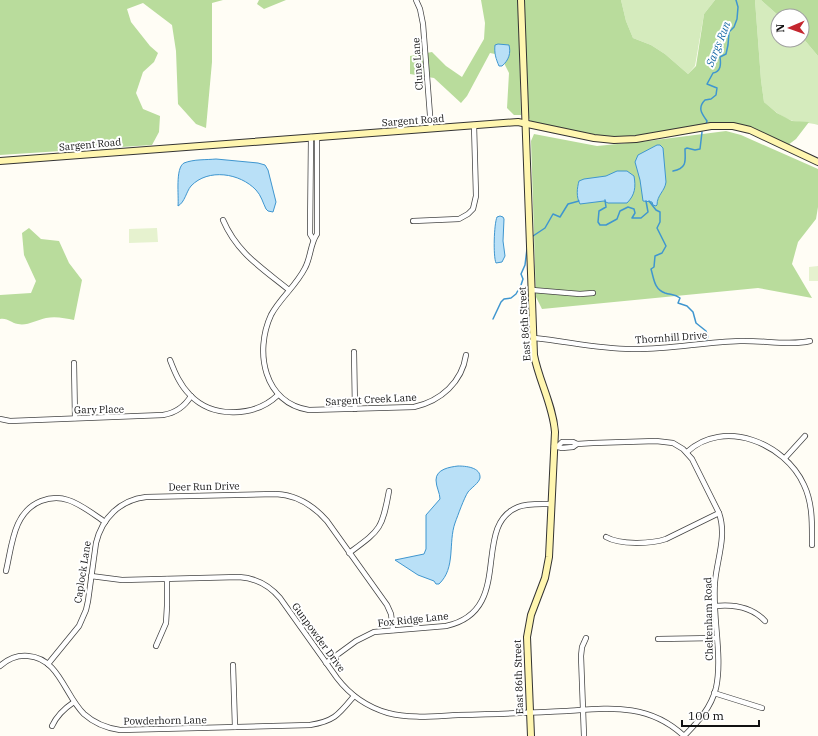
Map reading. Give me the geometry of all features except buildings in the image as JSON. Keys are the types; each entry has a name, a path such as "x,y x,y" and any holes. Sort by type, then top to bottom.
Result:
{"street":[{"name":"Clune Lane","path":"416,0 420,9 423,24 430,128"},
{"name":"East 86th Street","path":"521,0 534,355 537,369 553,415 556,446 547,571 527,629 526,646 531,736"},
{"name":"Sargent Road","path":"0,161 518,122 594,138 614,140 638,138 711,126 733,126 750,130 818,162"},
{"path":"413,221 459,219 473,209 476,196 474,125"},
{"path":"170,360 176,376 184,388 191,396 207,406 234,413 247,411 266,405 278,395 270,384 264,360 265,333 277,305 306,267 313,239 316,234 314,137"},
{"path":"223,220 236,244 259,266 289,290"},
{"path":"532,290 580,294 593,292"},
{"name":"Thornhill Drive","path":"534,338 550,339 597,347 633,349 665,348 740,341 800,343 810,341"},
{"path":"354,352 355,409"},
{"name":"Sargent Creek Lane","path":"278,395 293,406 307,410 407,408 419,406 430,402 448,390 457,379 464,365 466,355"},
{"path":"74,363 76,418"},
{"name":"Gary Place","path":"0,419 10,421 145,417 168,414 186,404 191,396"},
{"path":"785,458 805,436"},
{"path":"556,446 562,442 573,442 577,444 658,441 673,443 687,452 698,443 707,439 736,437 754,440 785,458 799,474 808,496 812,516 812,545"},
{"name":"Cheltenham Road","path":"684,736 705,713 717,683 718,668 715,584 723,534 719,514 696,466 687,452"},
{"path":"350,553 378,530 385,514 389,492"},
{"name":"Deer Run Drive","path":"105,522 112,512 124,504 144,497 281,494 299,499 316,509 327,521 350,553 389,608 393,630"},
{"path":"6,571 18,521 24,513 37,503 50,498 67,500 75,503 105,522"},
{"name":"Fox Ridge Lane","path":"326,663 368,634 376,631 446,626 458,623 468,617 478,606 485,594 496,533 501,520 512,510 523,505 551,504"},
{"path":"606,537 622,542 658,541 666,539 719,514"},
{"name":"Caplock Lane","path":"48,664 77,628 82,619 88,601 97,539 105,522"},
{"name":"Gunpowder Drive","path":"91,576 122,580 239,577 260,582 270,588 280,598 343,686 354,696 379,710 398,715 410,716 530,713 618,708 642,712 666,723 684,736"},
{"path":"156,646 166,623 168,606 167,579"},
{"path":"715,606 730,605 742,607 754,612 765,621"},
{"path":"584,736 581,656 582,647 586,638"},
{"path":"658,639 716,638"},
{"name":"Powderhorn Lane","path":"0,666 10,659 23,656 37,657 54,670 81,711 92,720 105,727 125,730 306,726 326,722 339,714 354,696"},
{"path":"233,664 234,727"},
{"path":"714,693 762,708"},
{"path":"52,726 62,711 74,702"}],"green space":[{"path":"0,0 223,0 212,3 212,62 206,128 196,124 178,104 176,51 172,25 143,3 127,9 131,22 150,46 158,53 154,62 143,72 136,93 143,109 160,116 159,132 152,145 0,155"},
{"path":"259,0 286,0 264,9 257,4"},
{"path":"481,0 518,0 521,115 514,115 507,108 509,73 500,55 490,53 467,96 461,103 434,78 410,74 410,56 432,52 446,66 462,77 484,39 485,23"},
{"path":"524,0 621,0 626,21 633,38 651,45 665,54 688,74 696,66 704,14 715,0 755,0 764,102 777,113 792,121 809,122 796,139 788,145 749,127 726,122 709,123 641,135 604,138 531,122 528,116"},
{"path":"621,0 715,0 704,14 695,66 688,74 665,54 651,45 633,38 626,21"},
{"path":"755,0 761,0 770,8 770,48 810,48 810,46 818,56 818,125 789,120 777,113 764,102"},
{"path":"761,0 818,0 818,56 810,46 810,8 770,8"},
{"path":"726,131 741,135 818,169 818,207 816,219 798,242 792,264 812,298 758,288 542,309 536,297 531,141 534,134 597,146"},
{"path":"29,228 41,239 59,241 69,263 82,280 74,320 49,317 28,324 21,324 0,319 0,295 31,293 36,281 24,255 22,233"},
{"path":"157,228 158,242 129,243 129,229"},
{"path":"818,266 818,281 809,281 809,267"}],"water":[{"path":"495,45 509,45 510,48 508,59 502,66 499,66 495,51"},
{"path":"657,145 660,145 663,148 666,182 658,198 656,206 653,205 652,202 643,201 640,180 635,162 638,155"},
{"path":"216,159 265,165 268,170 276,202 273,212 266,209 259,194 249,184 224,175 215,175 198,180 189,188 182,202 178,206 178,176 181,166 184,163 192,161"},
{"path":"617,171 627,171 634,176 634,191 632,197 627,203 608,203 604,201 580,204 577,192 579,181 606,176"},
{"path":"500,216 504,219 503,241 505,256 502,262 496,263 494,254 496,221 497,217"},
{"path":"458,466 475,469 480,474 480,478 477,484 468,492 463,502 453,531 448,571 439,584 436,584 434,581 418,575 395,560 424,554 426,549 426,515 440,499 436,483 438,473 444,469"}],"waterway":[{"name":"Sargs Run","path":"706,124 707,121 701,111 701,106 705,100 711,99 716,95 717,88 707,84 713,73 719,69 720,57 726,54 729,32 734,27 737,19 738,7 736,0"},
{"name":"Sargs Run","path":"673,171 678,170 685,163 685,149 700,149 702,132"},
{"name":"Sargs Run","path":"605,200 606,207 599,211 598,222 600,225 606,225 617,219 620,211 628,207 634,209 635,213 632,218 641,218 648,212 646,201"},
{"name":"Sargs Run","path":"533,236 545,228 553,214 560,217 568,204 579,201"},
{"path":"649,201 656,210 660,212 660,222 657,228 666,246 662,253 655,256 654,267 651,269 655,283 661,291 680,298 678,303 687,306 693,312 696,323 706,331 708,337 706,341"},
{"name":"Sargs Run","path":"493,319 501,302 504,299 511,298 516,294 521,285 523,279 521,274 525,265 527,249"}]}
